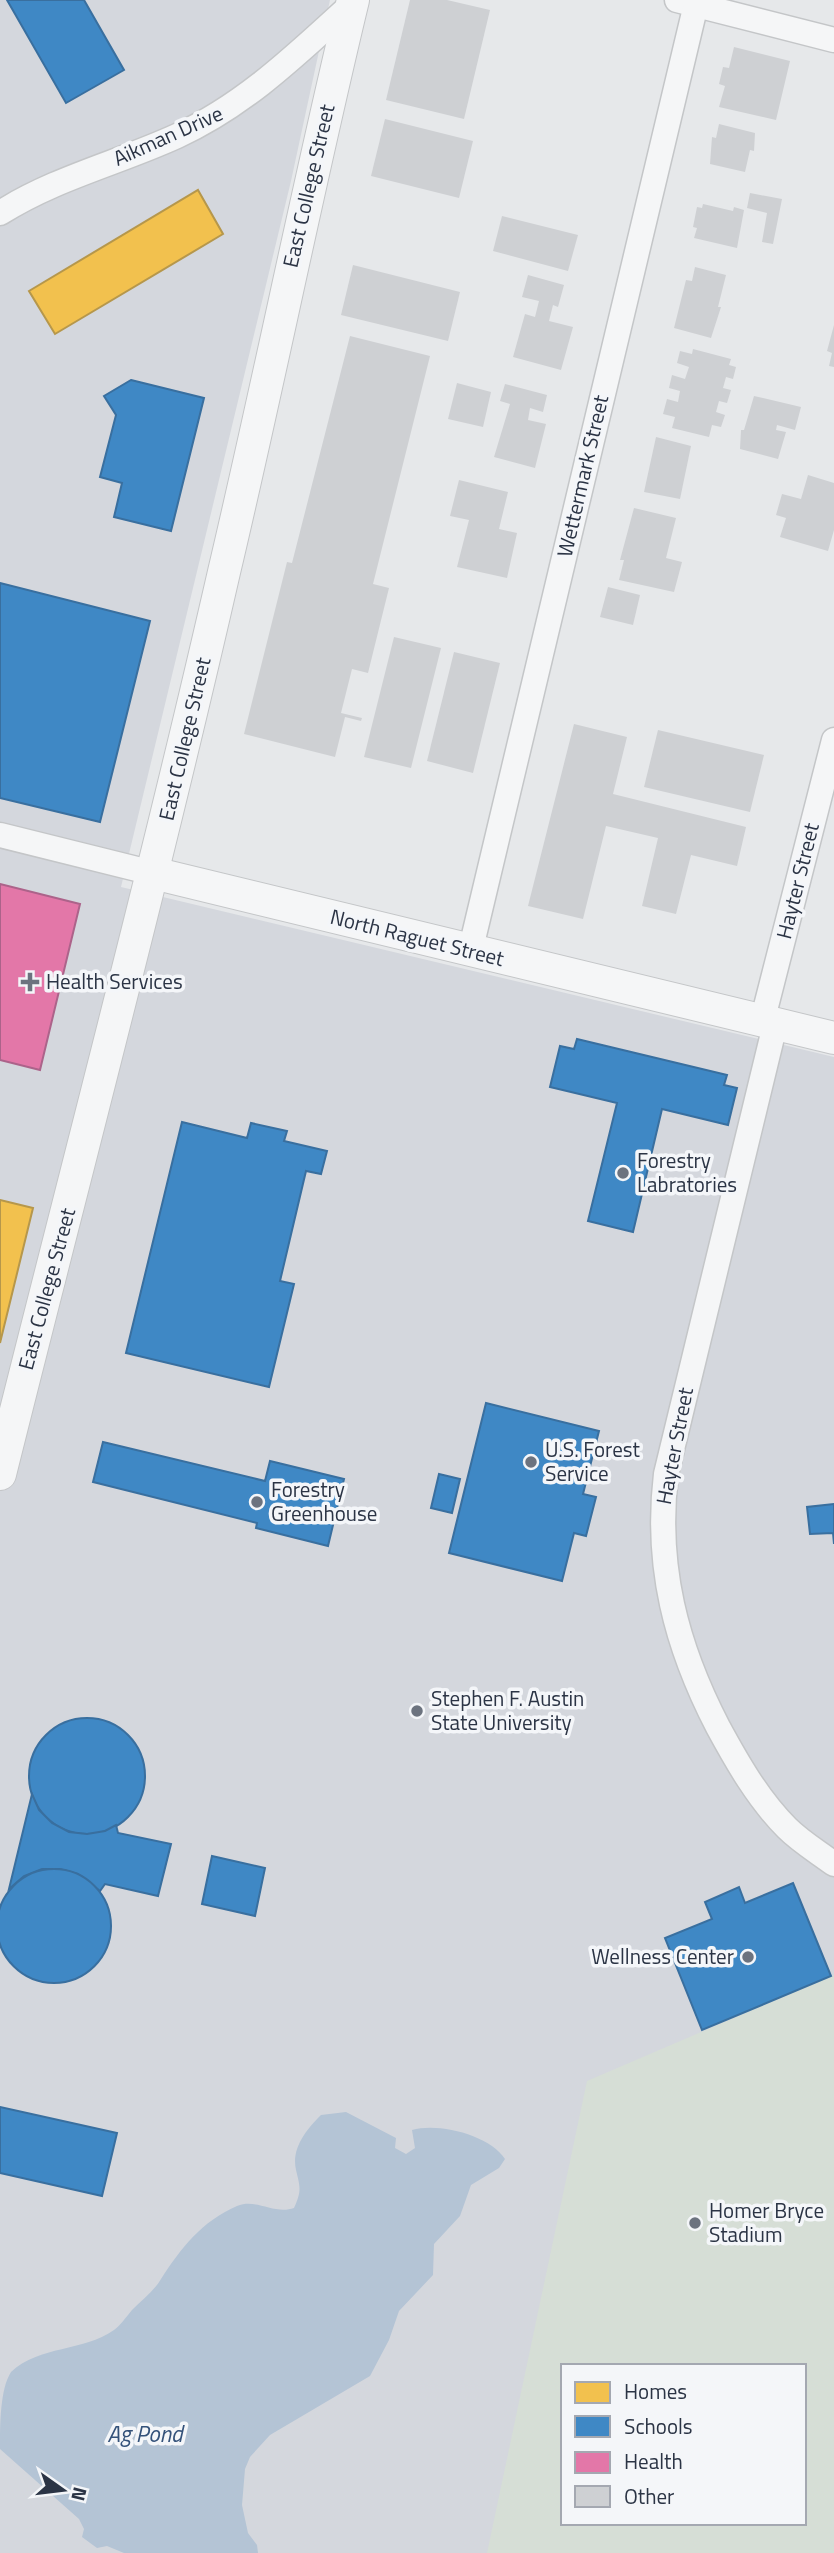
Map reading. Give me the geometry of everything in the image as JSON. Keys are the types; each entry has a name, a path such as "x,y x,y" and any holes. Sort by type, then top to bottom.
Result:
{"street":[{"path":"690,1 834,40"},
{"name":"Wettermark Street","path":"470,951 690,1"},
{"name":"Aikman Drive","path":"0,213 48,187 176,137 217,116 257,88 352,2"},
{"name":"East College Street","path":"0,1474 153,873 225,569 298,230 352,2"},
{"name":"Hayter Street","path":"834,740 666,1474 662,1549 668,1597 686,1657 728,1746 775,1815 789,1830 834,1864"},
{"name":"North Raguet Street","path":"0,835 834,1038"}],"shaded area":[{"name":"Stephen F. Austin State University","path":"0,0 330,0 291,181 121,887 834,1057 834,2553 0,2553"},
{"name":"Homer Bryce Stadium","path":"834,1975 834,2553 487,2553 587,2081"}],"water":[{"name":"Ag Pond","path":"346,2112 396,2138 395,2148 406,2154 415,2148 412,2130 435,2128 476,2137 488,2143 505,2159 499,2168 471,2185 460,2216 434,2244 433,2275 399,2311 389,2340 370,2376 270,2435 250,2457 245,2469 242,2505 248,2533 257,2545 258,2553 124,2553 107,2546 97,2548 82,2537 84,2529 79,2519 0,2449 7,2379 22,2363 35,2357 89,2342 114,2330 155,2288 193,2237 213,2219 244,2204 279,2210 294,2208 300,2189 295,2162 301,2140 321,2115"}],"building: Homes":[{"path":"198,190 223,234 55,334 29,291"},
{"path":"0,1200 33,1208 0,1343"}],"building: Schools":[{"path":"7,0 84,0 124,70 66,103"},
{"path":"131,380 204,398 171,531 114,517 122,483 100,477 116,415 104,396"},
{"path":"0,583 150,621 100,822 0,798"},
{"name":"Forestry Labratories","path":"577,1039 727,1075 724,1085 737,1088 728,1125 662,1109 633,1232 588,1221 617,1103 550,1087 560,1046 574,1049"},
{"path":"182,1122 247,1138 251,1123 287,1131 284,1141 327,1151 321,1174 306,1171 280,1281 294,1284 269,1387 126,1353"},
{"name":"U.S. Forest Service","path":"486,1403 599,1431 583,1494 596,1497 586,1536 574,1533 562,1581 449,1553"},
{"name":"Forestry Greenhouse","path":"103,1442 265,1481 270,1461 344,1479 328,1546 256,1528 257,1523 93,1482"},
{"path":"439,1474 460,1479 452,1513 431,1508"},
{"path":"834,1504 834,1544 833,1533 810,1534 807,1507"},
{"path":"87,1718 109,1723 128,1735 140,1754 145,1776 140,1798 128,1817 109,1829 87,1834 65,1829 46,1817 34,1798 29,1776 34,1754 46,1735 65,1723"},
{"path":"32,1794 39,1810 52,1823 69,1832 87,1834 105,1831 116,1825 118,1833 171,1844 158,1896 105,1884 100,1891 78,1874 60,1869 42,1869 24,1876 9,1889"},
{"path":"212,1856 265,1868 255,1916 202,1904"},
{"path":"43,1870 65,1870 86,1878 102,1894 110,1915 110,1937 102,1958 86,1974 65,1982 43,1982 22,1974 6,1958 -1,1941 -1,1911 6,1894 22,1878"},
{"name":"Wellness Center","path":"793,1883 831,1976 702,2030 665,1938 712,1919 705,1902 739,1887 745,1903"},
{"path":"0,2107 117,2133 102,2196 0,2173"}],"building: Health":[{"name":"Health Services","path":"0,884 80,904 40,1070 0,1060"}],"building: Other":[{"path":"410,0 447,0 490,10 464,119 386,100"},
{"path":"734,47 790,61 776,120 719,107 725,86 719,84 723,67 729,68"},
{"path":"385,119 473,141 459,198 371,176"},
{"path":"719,124 755,133 754,151 750,150 745,172 710,164 712,137 716,138"},
{"path":"750,193 782,199 773,244 762,242 767,213 747,208"},
{"path":"703,204 733,211 734,207 744,210 737,248 694,238 697,207 702,208"},
{"path":"502,216 578,235 568,271 493,251"},
{"path":"353,265 460,292 448,341 341,315"},
{"path":"695,267 726,275 718,307 721,307 711,338 674,328 686,280 692,281"},
{"path":"528,275 564,285 558,307 553,305 549,321 573,327 561,370 513,357 525,314 535,317 539,301 522,297"},
{"path":"834,325 834,367 829,366 832,353 827,351"},
{"path":"350,336 430,356 373,584 389,588 368,673 352,669 341,713 362,718 361,721 345,717 335,757 244,734 287,562 292,563"},
{"path":"693,349 731,359 729,365 736,367 733,379 726,377 723,388 731,390 727,403 719,401 716,412 725,415 721,427 712,425 709,437 672,428 675,417 663,414 667,399 678,402 680,391 669,388 672,375 685,379 689,367 677,363 680,351 692,354"},
{"path":"457,383 491,392 483,427 448,419"},
{"path":"505,384 547,395 543,412 530,408 528,420 546,424 535,468 494,457 510,404 500,401"},
{"path":"754,396 801,407 795,430 777,425 776,430 786,432 778,459 740,449 741,430 744,430"},
{"path":"656,437 691,446 680,499 644,492"},
{"path":"808,475 834,483 834,530 828,551 780,537 786,518 776,515 782,494 801,499"},
{"path":"459,480 508,492 499,529 517,533 507,578 457,567 469,520 450,516"},
{"path":"634,508 676,518 666,558 682,562 674,592 619,580 624,560 620,560"},
{"path":"608,587 640,595 633,625 600,617"},
{"path":"394,637 441,648 411,768 364,757"},
{"path":"454,652 500,663 473,773 427,761"},
{"path":"574,724 627,737 613,794 746,827 737,866 691,855 676,914 642,906 658,838 606,826 583,919 528,906"},
{"path":"658,730 764,755 750,812 644,787"}],"place":[{"name":"Health Services","path":"30,982"},
{"name":"Forestry Labratories","path":"623,1173"},
{"name":"U.S. Forest Service","path":"531,1462"},
{"name":"Forestry Greenhouse","path":"257,1502"},
{"name":"Stephen F. Austin State University","path":"417,1711"},
{"name":"Wellness Center","path":"748,1957"},
{"name":"Homer Bryce Stadium","path":"695,2223"}]}
